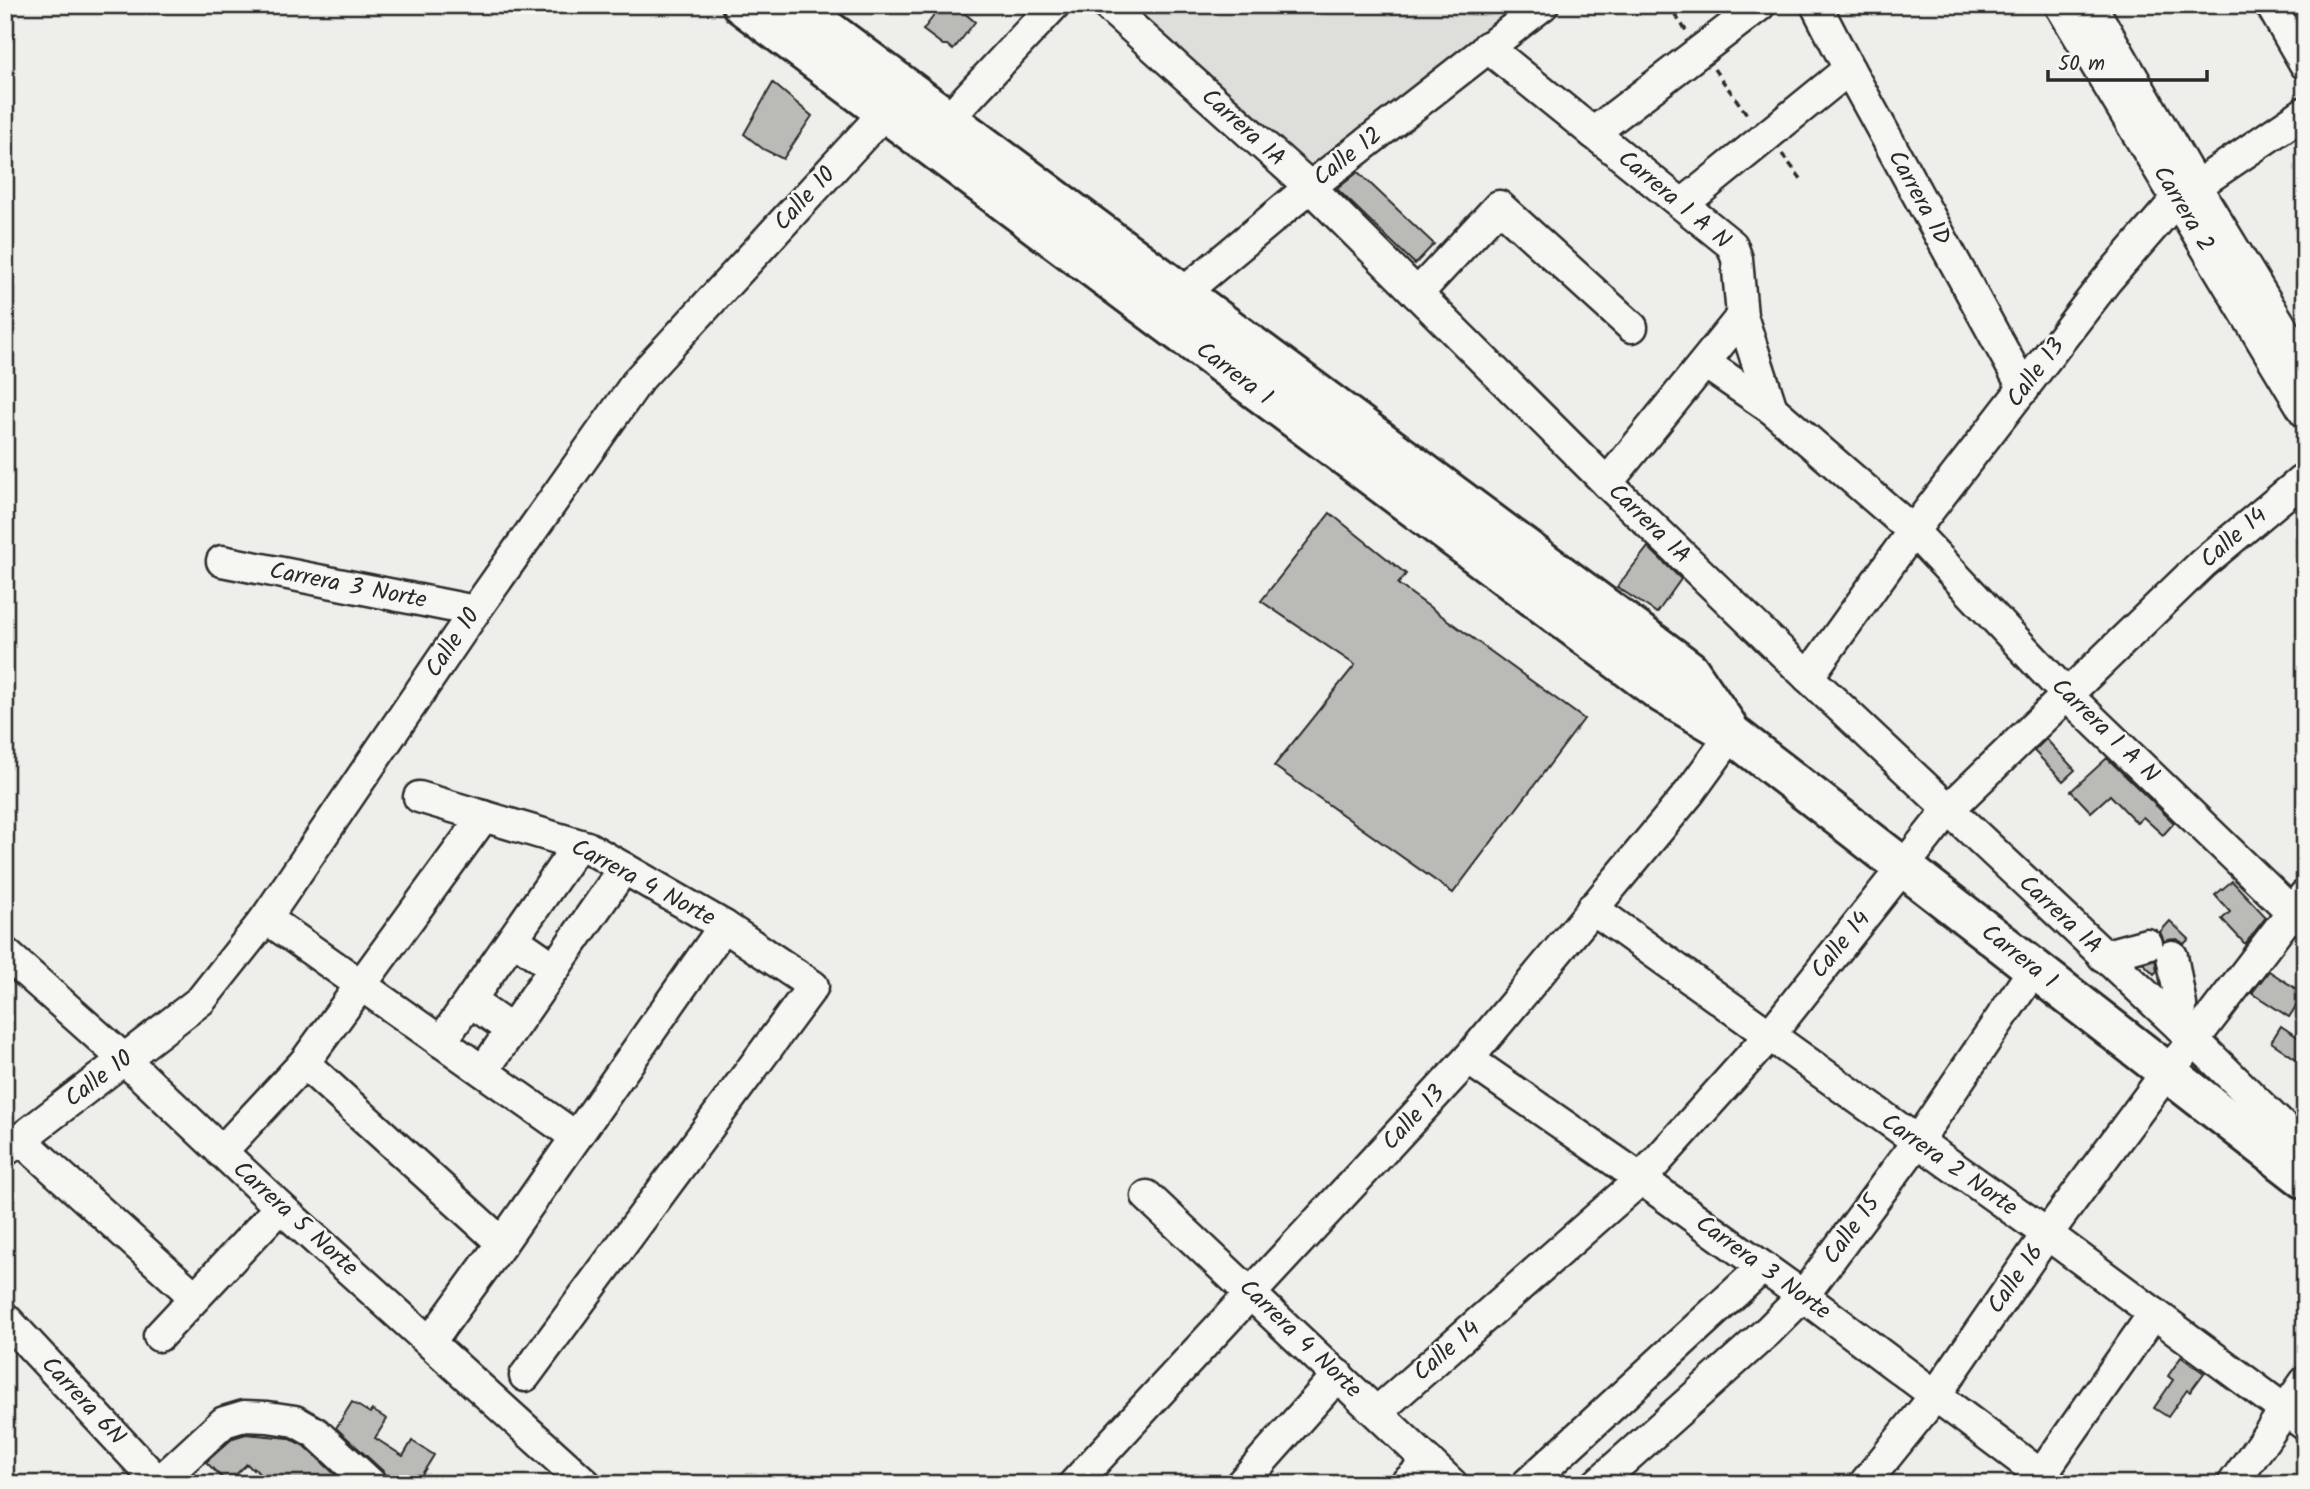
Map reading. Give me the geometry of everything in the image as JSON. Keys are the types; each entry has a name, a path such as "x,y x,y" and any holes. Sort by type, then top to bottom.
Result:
{"main road":[{"name":"Carrera 1","path":"741,5 885,112 936,131"},
{"name":"Carrera 1","path":"794,5 936,131 1535,577 1689,670 1732,734 2305,1179"}],"street":[{"path":"936,131 1054,5"},
{"name":"Carrera 1A","path":"1107,5 1310,187 1607,483 1808,677 2187,1034"},
{"name":"Calle 12","path":"1171,306 1310,187 1543,5"},
{"path":"1593,133 1760,5"},
{"name":"Carrera 1D","path":"1816,5 2024,389"},
{"name":"Carrera 2","path":"2060,5 2305,365"},
{"name":"Carrera 2","path":"2091,5 2186,192 2305,412"},
{"path":"2271,5 2305,64"},
{"name":"Carrera 1 A N","path":"1487,47 1732,245 1737,259 1742,316 1772,409"},
{"path":"1683,204 1849,69"},
{"name":"Calle 10","path":"13,1145 201,1000 266,918 475,611 639,379 885,112"},
{"name":"Calle 13","path":"1808,677 1913,531 2106,281 2186,192 2305,112"},
{"path":"1417,294 1499,206 1632,327"},
{"path":"1607,483 1742,316"},
{"name":"Carrera 1 A N","path":"1705,363 1772,409 1913,531 2068,696 2301,910"},
{"name":"Calle 14","path":"1377,1412 1642,1179 1769,1036 1949,809 2203,563 2305,478"},
{"name":"Carrera 3 Norte","path":"222,561 475,611"},
{"name":"Calle 13","path":"1074,1484 1468,1059 1690,792 1732,734"},
{"name":"Carrera 4 Norte","path":"419,797 578,845 624,868 724,926 813,986 526,1376"},
{"path":"221,1152 304,1063 484,816"},
{"path":"441,1042 578,845"},
{"path":"483,1071 624,868"},
{"name":"Carrera 2 Norte","path":"1592,908 2046,1234 2295,1418"},
{"name":"Calle 16","path":"1864,1484 1935,1396 2046,1234 2167,1072 2187,1034 2301,910"},
{"path":"266,918 576,1137"},
{"path":"430,1342 724,926"},
{"path":"513,939 555,968"},
{"path":"2103,956 2159,950 2181,1005 2187,1034 2305,1149"},
{"name":"Carrera 5 Norte","path":"5,953 125,1060 280,1208 586,1484"},
{"name":"Calle 15","path":"1597,1484 1768,1331 1803,1296 1917,1142 2034,969"},
{"path":"470,1001 511,1030"},
{"name":"Carrera 3 Norte","path":"1468,1059 1642,1179 2047,1479"},
{"path":"304,1063 502,1243"},
{"path":"13,1145 195,1297"},
{"name":"Carrera 4 Norte","path":"1147,1196 1452,1484"},
{"path":"159,1336 280,1208"},
{"path":"1527,1484 1763,1267"},
{"path":"2047,1479 2154,1313"},
{"name":"Carrera 6N","path":"5,1318 160,1483"},
{"path":"1241,1484 1338,1375"},
{"path":"2233,1484 2295,1418 2305,1382"},
{"path":"160,1483 224,1422 244,1416 295,1422 316,1433 371,1484"},
{"path":"1405,1484 1429,1462"}],"path":[{"path":"1768,135 1802,180"}],"shaded area":[{"path":"1132,5 1523,5 1309,168"}],"building":[{"path":"942,5 955,5 975,22 953,50 923,30"},
{"path":"773,83 812,116 783,159 763,149 744,134"},
{"path":"1358,172 1434,244 1415,264 1337,189"},
{"path":"1330,513 1406,574 1398,584 1584,719 1453,893 1274,766 1355,665 1261,601"},
{"path":"1648,547 1681,579 1657,613 1617,587"},
{"path":"2046,739 2075,770 2063,781 2034,751"},
{"path":"2107,758 2174,823 2163,835 2143,817 2137,823 2110,795 2091,812 2071,791"},
{"path":"2232,881 2266,917 2245,944 2222,919 2230,912 2215,895"},
{"path":"2170,921 2189,939 2184,944 2177,939 2164,941 2160,932"},
{"path":"2155,959 2157,971 2154,974 2143,963"},
{"path":"2269,971 2304,994 2289,1017 2252,993"},
{"path":"2281,1026 2305,1042 2305,1065 2271,1042"},
{"path":"2181,1357 2204,1373 2190,1392 2187,1390 2168,1417 2154,1408 2173,1380 2168,1376"},
{"path":"352,1402 387,1419 375,1438 403,1456 412,1441 434,1455 416,1484 388,1484 383,1471 336,1428"},
{"path":"246,1434 289,1438 306,1447 344,1483 268,1484 247,1464 227,1483 206,1462 233,1438"}]}
